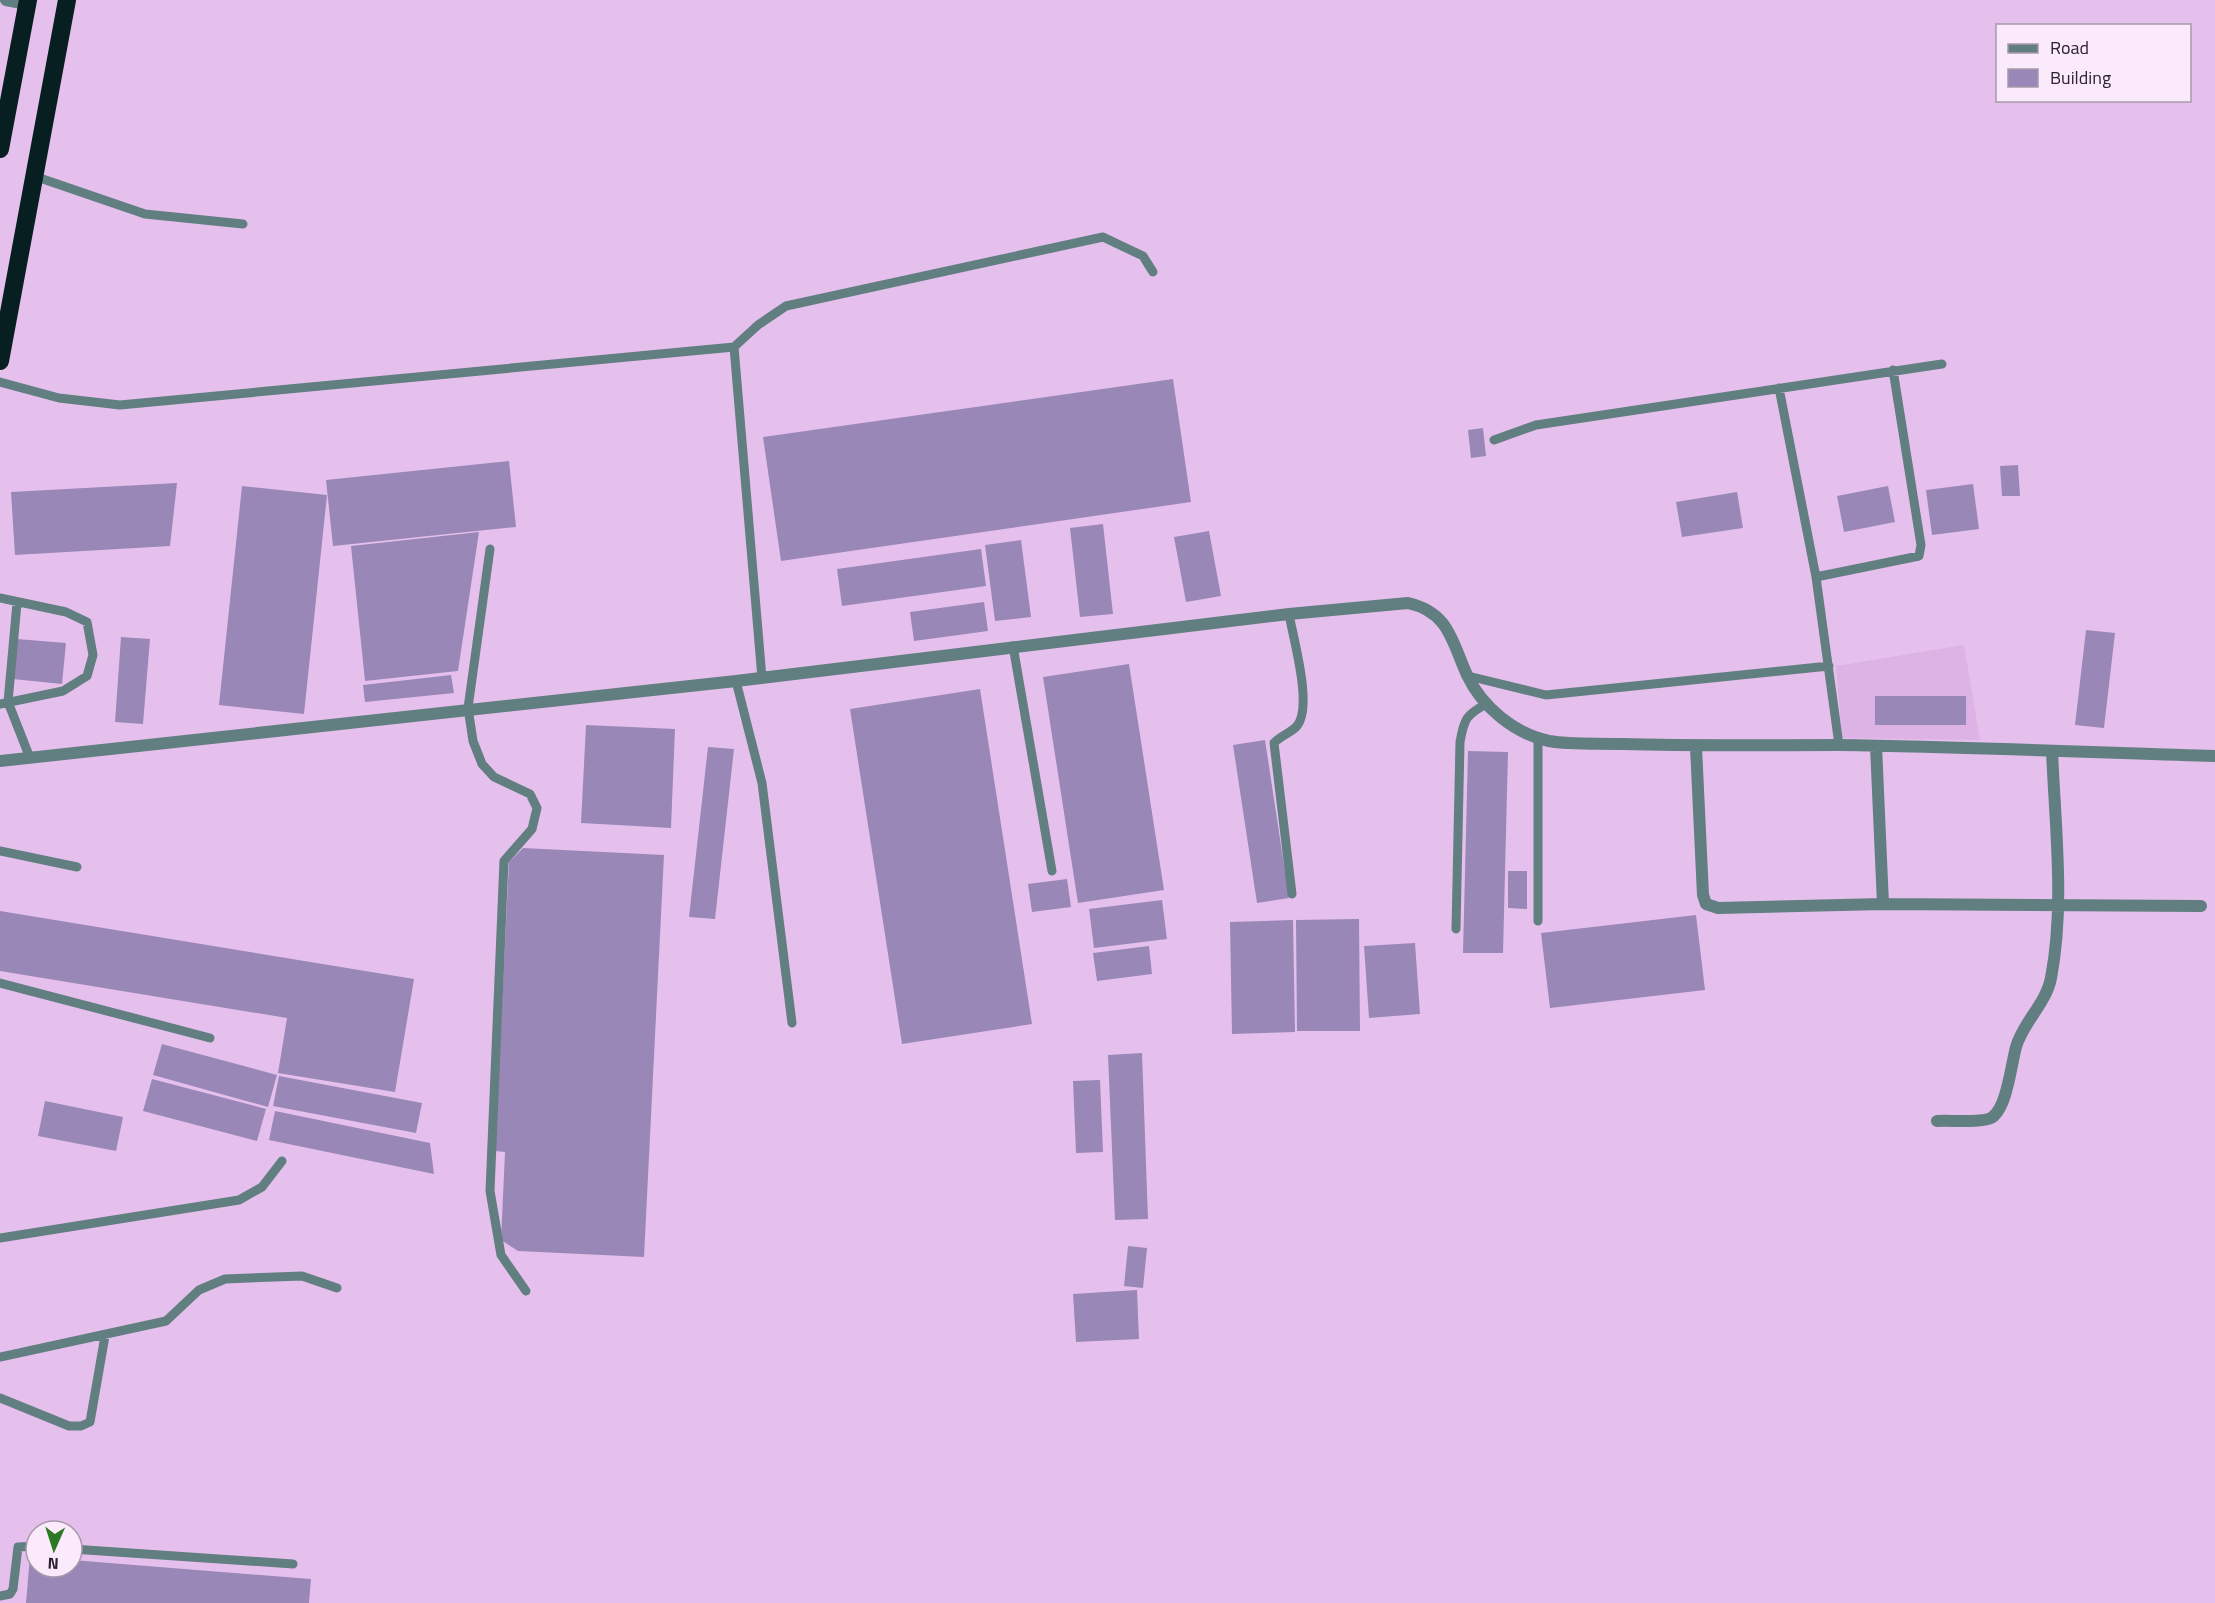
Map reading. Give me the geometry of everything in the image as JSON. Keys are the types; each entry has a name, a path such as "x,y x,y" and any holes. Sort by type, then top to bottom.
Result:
{"highway":[{"path":"0,361 67,0"},
{"path":"0,149 27,2"}],"street":[{"path":"6,0 27,2"},
{"path":"0,760 736,681 1289,614 1408,603 1423,606 1440,619 1458,648 1468,676 1486,704 1513,728 1549,741 1696,747 1839,745 2215,756"},
{"path":"1876,746 1883,904"},
{"path":"1696,747 1703,895 1706,904 1718,908 1883,904 2201,906"},
{"path":"1937,1121 1989,1119 1998,1113 2004,1102 2018,1041 2046,995 2051,978 2058,905 2052,751"}],"lane":[{"path":"34,176 145,214 243,224"},
{"path":"0,382 59,398 120,405 734,347 758,325 786,306 1103,237 1143,256 1154,272"},
{"path":"734,347 762,678"},
{"path":"1494,440 1536,425 1942,363"},
{"path":"1816,577 1918,556 1921,545 1893,370"},
{"path":"1779,388 1816,577 1839,745"},
{"path":"490,549 468,708 473,741 482,764 494,777 530,795 537,808 532,829 504,861 490,1191 501,1255 526,1291"},
{"path":"0,598 66,612 87,622 93,655 87,676 63,691 4,703"},
{"path":"17,603 4,703 30,758"},
{"path":"1289,614 1304,712 1296,727 1282,734 1274,743 1292,894"},
{"path":"1014,646 1052,871"},
{"path":"1468,676 1498,681 1545,695 1829,666"},
{"path":"736,681 762,783 792,1023"},
{"path":"1455,929 1460,742 1463,722 1486,704"},
{"path":"1538,737 1538,921"},
{"path":"0,851 76,867"},
{"path":"0,983 210,1038"},
{"path":"0,1238 239,1200 262,1187 282,1161"},
{"path":"0,1357 166,1321 198,1290 225,1279 302,1276 337,1288"},
{"path":"0,1398 69,1426 81,1426 90,1422 105,1336"},
{"path":"0,1596 10,1594 13,1589 18,1547 24,1547"},
{"path":"84,1550 293,1564"}],"shaded area":[{"path":"1964,645 1980,740 1842,738 1836,666"}],"building":[{"path":"1173,379 1191,502 781,561 763,437"},
{"path":"1483,428 1486,456 1471,458 1468,430"},
{"path":"509,461 516,527 333,546 326,480"},
{"path":"2018,465 2020,496 2002,496 2000,466"},
{"path":"177,483 170,546 15,555 11,492"},
{"path":"1973,484 1979,529 1932,535 1926,490"},
{"path":"242,486 327,495 304,714 219,705"},
{"path":"1888,486 1895,522 1844,532 1837,496"},
{"path":"1737,492 1743,528 1682,537 1676,502"},
{"path":"1103,524 1113,614 1080,617 1070,528"},
{"path":"1209,531 1221,596 1186,602 1174,537"},
{"path":"479,532 458,671 365,681 351,546"},
{"path":"1021,540 1031,617 995,621 985,545"},
{"path":"981,549 986,586 842,606 837,569"},
{"path":"984,602 988,631 914,641 910,612"},
{"path":"2086,630 2115,633 2104,728 2075,725"},
{"path":"121,637 150,639 143,724 115,722"},
{"path":"17,639 66,643 62,684 13,679"},
{"path":"1129,664 1164,890 1078,903 1043,677"},
{"path":"451,675 454,693 365,702 363,685"},
{"path":"980,689 1032,1024 902,1044 850,709"},
{"path":"1875,696 1966,696 1966,725 1875,725"},
{"path":"586,725 675,729 671,828 581,823"},
{"path":"1265,740 1289,898 1257,903 1233,745"},
{"path":"708,747 734,749 715,919 689,917"},
{"path":"1468,751 1508,752 1503,953 1463,953"},
{"path":"523,848 664,855 644,1257 518,1251 501,1240 505,1152 495,1151 509,862"},
{"path":"1508,871 1527,871 1527,909 1508,908"},
{"path":"1067,879 1071,907 1032,912 1028,884"},
{"path":"1162,900 1167,939 1094,948 1089,909"},
{"path":"0,911 414,979 395,1092 278,1073 287,1018 0,971"},
{"path":"1696,915 1705,990 1550,1008 1541,933"},
{"path":"1359,919 1360,1031 1297,1031 1296,920"},
{"path":"1293,920 1295,1032 1232,1034 1230,922"},
{"path":"1415,943 1420,1014 1369,1018 1364,946"},
{"path":"1149,946 1152,974 1097,981 1093,953"},
{"path":"162,1044 277,1075 268,1107 153,1075"},
{"path":"1142,1053 1148,1219 1115,1220 1108,1055"},
{"path":"279,1076 422,1103 416,1133 273,1106"},
{"path":"152,1079 266,1109 257,1141 143,1111"},
{"path":"1100,1080 1103,1152 1076,1153 1073,1081"},
{"path":"45,1101 123,1117 116,1151 38,1136"},
{"path":"275,1111 430,1143 434,1174 269,1140"},
{"path":"1128,1246 1147,1248 1143,1288 1124,1286"},
{"path":"1137,1290 1139,1339 1076,1342 1073,1294"},
{"path":"84,1561 311,1579 309,1603 26,1603 28,1579 84,1579"}]}
